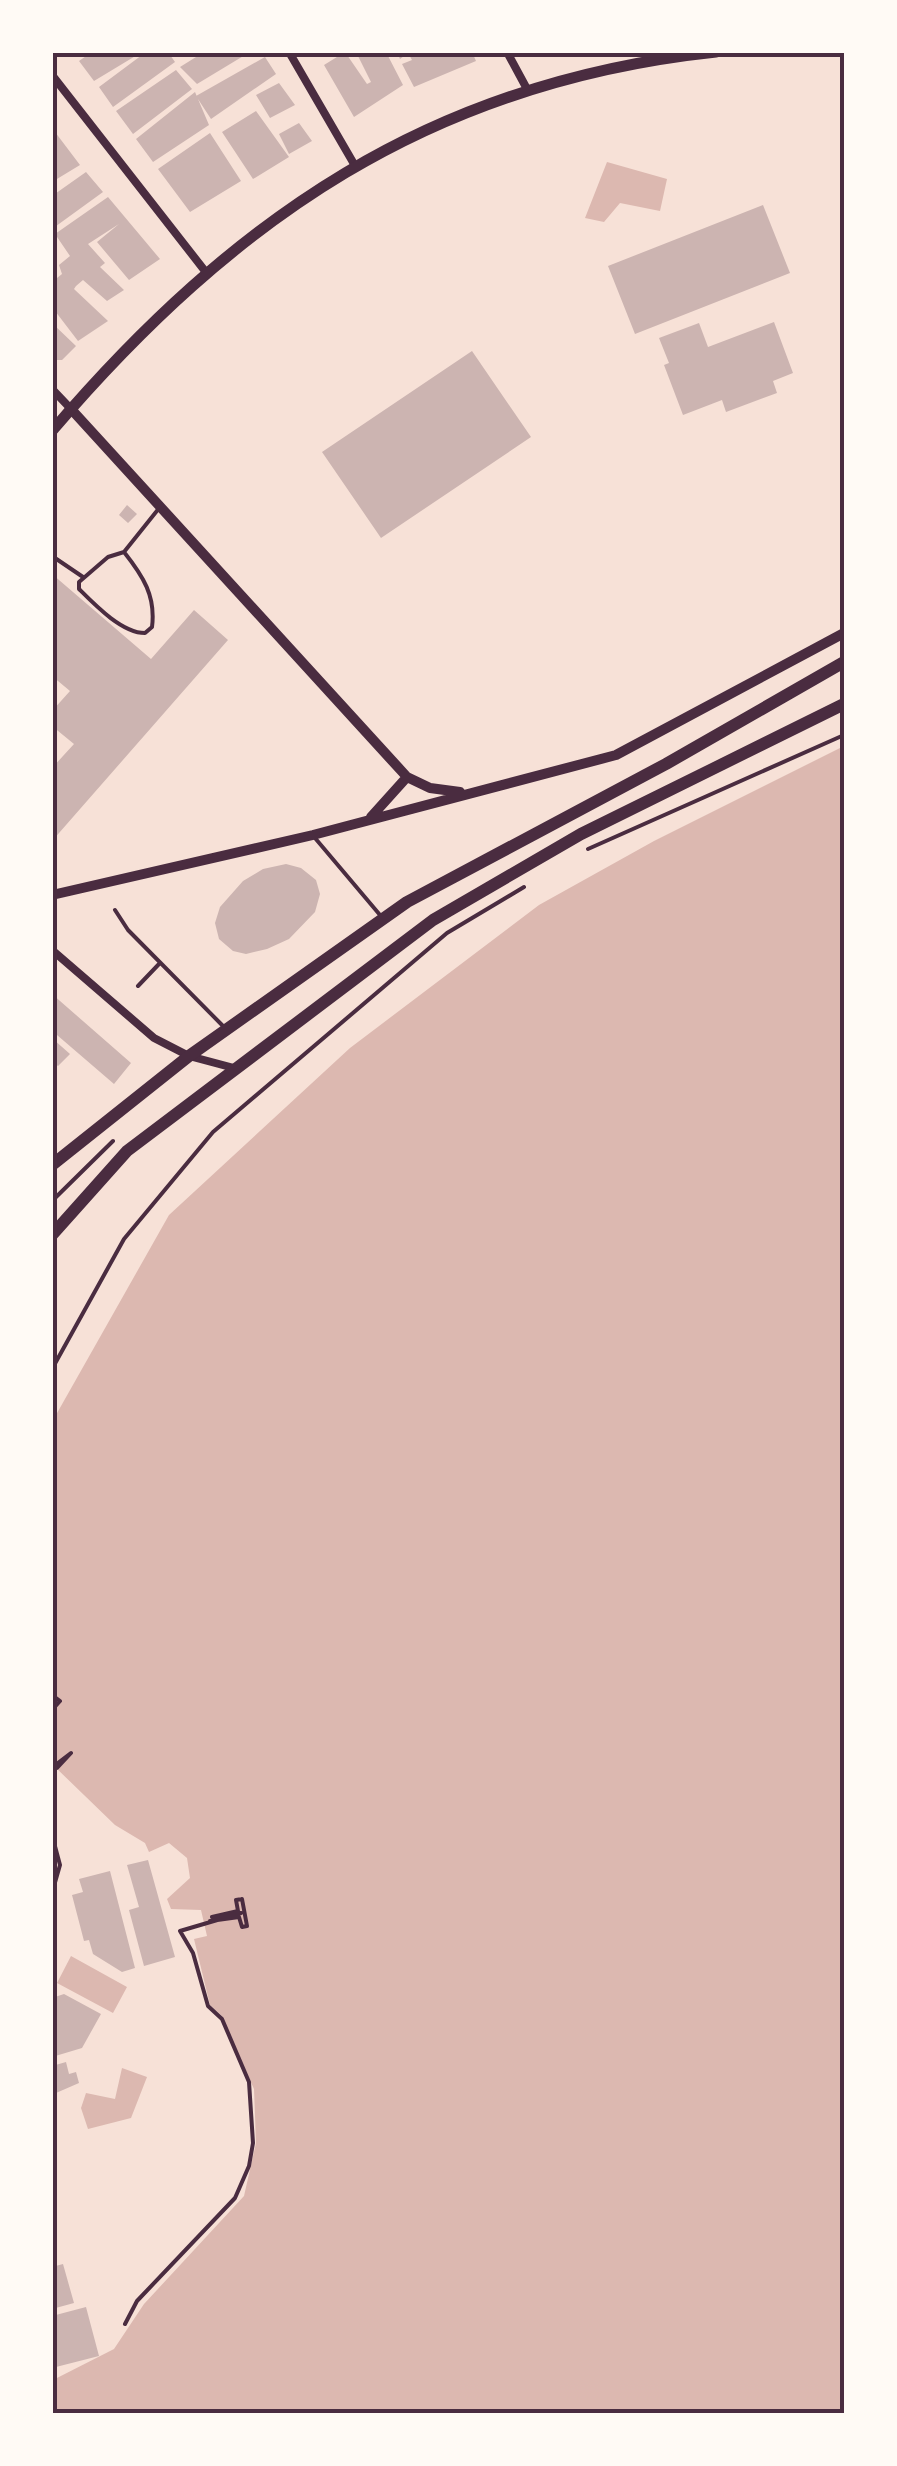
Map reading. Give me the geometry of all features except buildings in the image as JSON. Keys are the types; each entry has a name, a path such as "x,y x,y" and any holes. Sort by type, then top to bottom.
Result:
{"highway":[{"path":"52,1165 189,1056 383,919 844,662"},
{"path":"52,1235 127,1151 433,920 581,834 844,704"}],"main road":[{"path":"52,430 204,271 354,164 527,89 622,66 716,52"}],"street":[{"path":"289,52 354,164"},
{"path":"507,52 527,89"},
{"path":"52,75 204,271"},
{"path":"52,389 408,776 430,788 471,793"},
{"path":"52,895 313,835 616,755 844,633"},
{"path":"366,821 408,776"},
{"path":"52,950 154,1038 189,1056 235,1068"}],"lane":[{"path":"124,552 145,580 154,608 152,627 145,633 130,630 78,590 83,577 108,557 124,552 160,507"},
{"path":"52,556 83,577"},
{"path":"313,835 383,919"},
{"path":"114,910 159,964 226,1030"},
{"path":"138,986 159,964"},
{"path":"52,1835 60,1865 52,1893"},
{"path":"52,1928 52,1954"}],"path":[{"path":"584,851 844,735"},
{"path":"52,1368 124,1238 213,1132 447,932 532,882"},
{"path":"52,1702 56,1698 60,1701 52,1710"},
{"path":"242,1899 248,1926 242,1927 240,1917 203,1921 238,1910 236,1900 242,1899"},
{"path":"125,2324 137,2301 235,2198 249,2166 253,2143 251,2088 222,2019 208,2006 193,1953 180,1931 241,1914"}],"shaded area":[{"path":"607,162 667,179 660,211 620,203 604,222 585,218"},
{"path":"844,746 844,2413 53,2413 53,2380 114,2349 144,2304 244,2196 256,2143 254,2089 221,2015 210,2005 194,1939 207,1936 201,1910 171,1909 167,1899 190,1878 187,1858 169,1843 149,1852 145,1843 115,1825 53,1765 52,1422 169,1215 350,1048 539,905 654,841"},
{"path":"71,1956 127,1987 113,2013 57,1983"},
{"path":"122,2068 147,2077 131,2118 88,2129 81,2108 86,2093 115,2099"}]}
